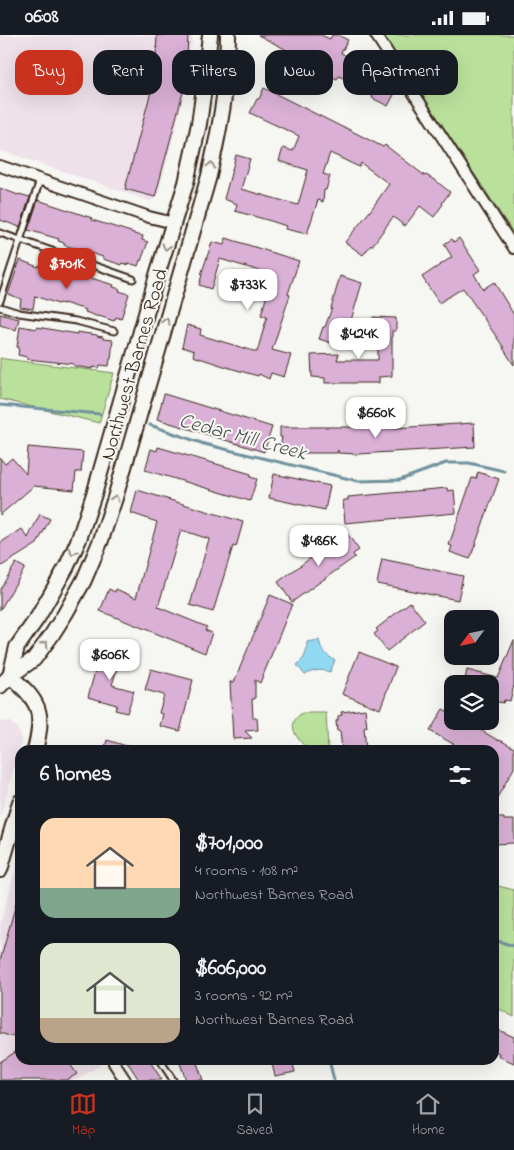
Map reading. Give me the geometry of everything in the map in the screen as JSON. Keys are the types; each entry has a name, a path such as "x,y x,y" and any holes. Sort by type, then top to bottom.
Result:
{"main road":[{"name":"Northwest Barnes Road","path":"5,681 18,647 38,617 67,566 95,491 186,183 199,125 210,35"},
{"name":"Northwest Barnes Road","path":"5,681 34,659 51,636 84,579 101,541 208,176 224,101 228,35"},
{"path":"5,681 26,690 37,707 40,714 40,723 36,745"},
{"path":"0,870 15,819"}],"street":[{"path":"376,35 514,248"},
{"path":"0,166 149,217 174,223"},
{"path":"115,1065 125,1080"}],"lane":[{"path":"0,301 40,180"},
{"path":"0,233 134,279"},
{"path":"0,307 19,313 76,321 114,331"},
{"path":"163,1065 173,1080"}],"shaded area":[{"path":"0,35 192,35 192,46 190,46 190,50 172,50 172,95 184,95 157,198 150,201 0,150"},
{"path":"0,721 9,722 15,726 21,737 21,743 20,745 15,745 15,764 0,818"},
{"path":"15,872 15,1065 100,1065 77,1080 0,1080 0,924"}],"green space":[{"path":"383,35 514,35 514,234 422,95 458,95 458,50 393,50"},
{"path":"0,358 114,373 99,423 0,399"},
{"path":"302,713 326,713 328,745 304,745 294,732 294,722"},
{"path":"499,886 514,890 514,1017 499,1009"}],"water":[{"path":"319,640 324,652 335,660 330,672 317,671 305,675 297,665 305,655 307,642"}],"building":[{"path":"157,35 188,35 187,50 172,50 172,95 182,95 155,197 125,189 150,95 162,95 162,50 156,50"},
{"path":"258,35 321,35 330,39 332,35 338,35 348,40 341,53 343,54 343,78 339,76 337,79 333,77 333,50 285,49"},
{"path":"264,88 265,95 278,95 383,147 385,145 425,176 436,181 450,192 434,217 420,206 405,226 393,217 363,255 345,242 389,184 361,163 359,167 330,153 323,174 330,176 326,190 324,190 323,202 318,200 307,234 285,229 286,226 235,211 237,204 224,199 236,155 250,159 241,189 298,205 308,170 279,161 283,148 293,151 299,136 250,113 257,99 259,99"},
{"path":"371,95 394,95 388,106 372,98 373,96"},
{"path":"0,188 18,195 30,197 20,227 0,220"},
{"path":"38,200 143,236 142,240 148,242 138,266 129,263 128,265 122,263 122,265 103,259 103,257 64,245 64,243 58,241 59,239 28,230"},
{"path":"226,238 299,261 272,350 291,355 284,377 271,373 269,379 259,374 258,376 233,369 193,356 194,351 182,347 187,325 201,329 200,335 257,352 267,317 261,315 273,275 220,259 211,289 199,285 212,242 224,245"},
{"path":"459,238 480,270 474,274 483,289 494,282 514,315 514,365 463,288 439,303 422,277 452,257 444,244 452,239 454,242"},
{"path":"20,260 38,267 39,265 49,268 49,266 54,266 60,268 60,266 75,271 74,273 114,285 113,287 120,289 119,291 129,294 121,319 116,317 114,321 99,317 85,312 86,310 64,303 58,304 35,296 33,309 20,307 21,299 8,294"},
{"path":"340,276 362,283 347,334 345,333 341,346 319,339 332,308"},
{"path":"0,314 19,319 16,330 0,325"},
{"path":"373,317 396,318 396,331 392,331 392,376 379,377 379,383 325,383 325,378 312,377 311,355 339,354 337,360 378,360 378,331 373,331"},
{"path":"20,326 97,335 103,337 103,339 113,340 109,366 100,365 99,368 93,367 93,369 74,366 74,364 27,359 27,357 18,355 19,347 17,347"},
{"path":"164,394 272,427 264,452 157,419"},
{"path":"474,423 475,447 358,454 338,453 338,450 337,453 286,453 286,450 280,450 282,437 280,437 280,427 378,427 378,429"},
{"path":"28,447 83,452 81,472 76,472 74,490 34,486 0,515 0,458 5,464 12,458 26,474"},
{"path":"158,447 251,474 250,477 257,479 250,501 145,470 151,449 157,451"},
{"path":"478,472 499,479 470,559 450,552 452,546 449,545 472,478 476,479"},
{"path":"274,474 330,486 325,510 269,498"},
{"path":"447,488 448,491 454,490 456,513 345,523 343,500 348,500 348,497"},
{"path":"137,490 243,522 236,547 233,546 213,612 190,605 209,539 181,530 158,607 207,627 205,630 212,633 205,653 100,611 109,589 115,592 116,589 136,598 157,522 131,513"},
{"path":"40,514 50,519 37,544 0,567 0,543 22,529 28,538"},
{"path":"346,532 359,550 353,554 355,557 292,602 278,582"},
{"path":"382,559 463,576 458,600 377,584"},
{"path":"16,563 25,568 0,610 0,589"},
{"path":"270,595 292,604 260,683 255,680 255,699 252,699 253,718 257,718 258,730 245,731 252,738 233,739 230,682 234,682"},
{"path":"410,602 425,621 387,651 374,634 378,631 376,629"},
{"path":"514,640 514,685 510,701 504,700 503,703 499,702 499,676"},
{"path":"102,646 122,652 112,685 134,691 127,713 115,710 117,705 88,697"},
{"path":"359,652 396,667 380,709 342,694"},
{"path":"151,669 193,680 180,731 160,726 163,714 159,713 164,695 145,690"},
{"path":"467,670 486,675 466,675"},
{"path":"365,709 367,727 364,728 366,745 341,745 340,731 337,731 336,721 338,716 342,715 341,712"},
{"path":"443,709 444,730 480,730 514,748 514,768 499,794 499,745 455,745 430,731"},
{"path":"107,740 123,745 106,745"},
{"path":"499,818 514,820 514,843 499,844"},
{"path":"15,907 15,1030 13,1037 0,1033 0,961"},
{"path":"499,1030 514,1037 514,1063 499,1056"},
{"path":"15,1052 15,1065 71,1065 77,1074 67,1080 0,1080 0,1062"},
{"path":"129,1065 152,1065 162,1080 139,1080"},
{"path":"181,1065 198,1065 203,1080 186,1080"},
{"path":"272,1065 293,1065 295,1072 275,1076"}],"waterway":[{"name":"Cedar Mill Creek","path":"0,405 100,414"},
{"name":"Cedar Mill Creek","path":"150,425 204,444 358,481 400,480 446,463 469,463 504,471"},
{"path":"499,942 514,946"},
{"path":"330,1065 334,1080"}]}
